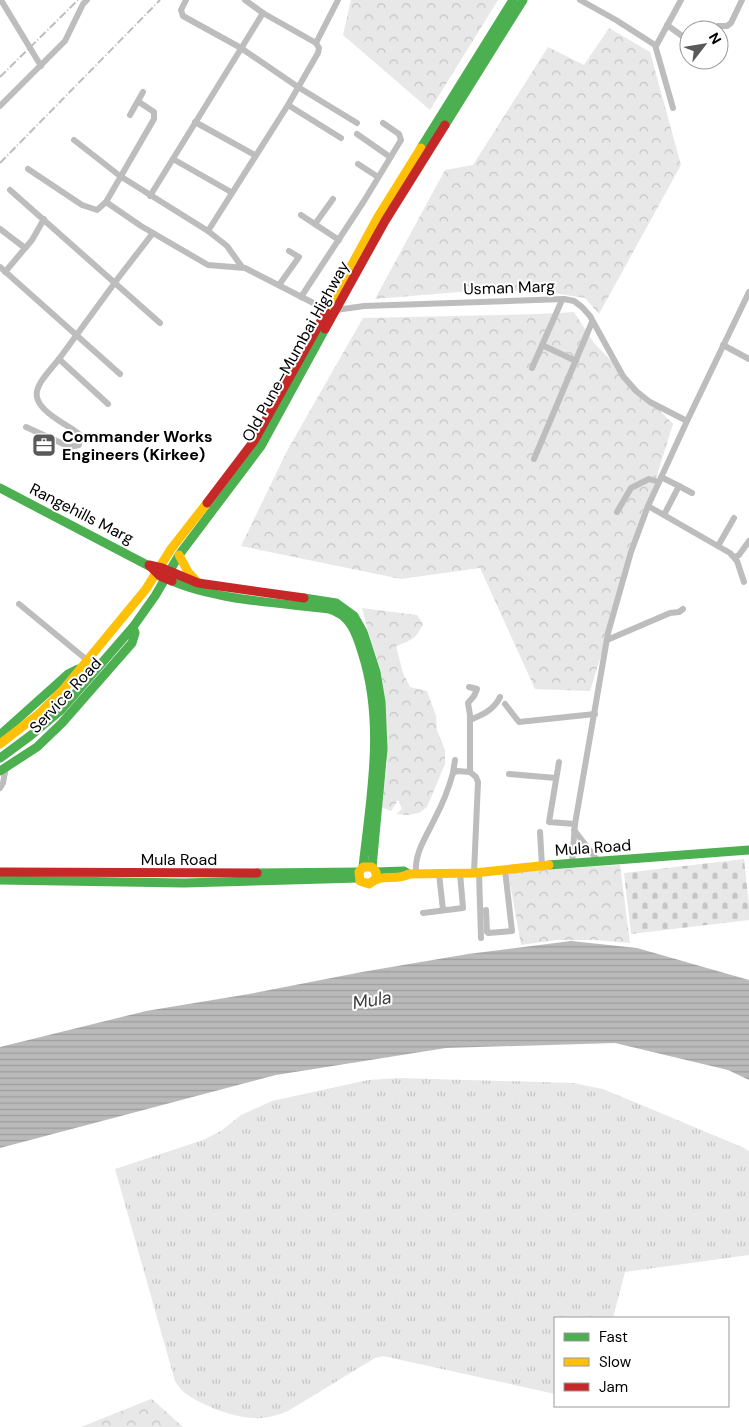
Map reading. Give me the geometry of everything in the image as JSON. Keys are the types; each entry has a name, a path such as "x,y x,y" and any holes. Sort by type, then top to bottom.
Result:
{"main road":[{"name":"Old Pune–Mumbai Highway","path":"0,758 61,710 133,627 155,596 179,555 261,446 378,217 513,0"},
{"name":"Old Pune–Mumbai Highway","path":"0,744 53,702 146,589 157,570 254,441 385,221 524,0"},
{"name":"Rangehills Marg","path":"0,488 157,570"},
{"path":"179,555 188,572 198,583"},
{"path":"157,570 189,588 214,594 334,610 350,620 371,682 376,731 368,872"},
{"path":"167,575 198,583 330,601 343,606 356,615 363,631 378,680 383,730 368,872"},
{"name":"Service Road","path":"3,769 37,747 62,723 132,642 135,633 133,627"},
{"path":"0,735 68,674 84,664"},
{"name":"Mula Road","path":"0,872 186,874 368,872 404,877 413,874 506,870 572,863 749,850"},
{"path":"0,880 184,882 368,872"}],"street":[{"path":"1,0 42,66"},
{"path":"0,106 65,41 83,4 87,0"},
{"path":"186,0 181,10 183,16 241,48 357,124"},
{"path":"208,231 288,105 318,53 319,48 316,43 263,13 246,0"},
{"path":"316,43 338,0"},
{"path":"580,0 624,24 656,46 673,108"},
{"path":"656,46 681,0"},
{"path":"729,24 742,0"},
{"path":"150,196 263,13"},
{"path":"667,25 679,33"},
{"path":"130,115 143,92"},
{"path":"28,169 82,205 97,210 106,202 154,119 154,112 139,102"},
{"path":"288,105 341,138"},
{"path":"195,122 255,155"},
{"path":"300,296 378,178 401,138 399,134 383,122"},
{"path":"357,134 390,157"},
{"path":"74,140 120,176 208,231 227,246 242,268"},
{"path":"174,159 231,192"},
{"path":"358,164 378,178"},
{"path":"10,190 160,323"},
{"path":"315,224 333,199"},
{"path":"106,202 153,233 208,265 242,268 331,310"},
{"path":"302,215 338,240"},
{"path":"44,219 32,240 2,269 75,336 120,374"},
{"path":"0,229 25,248"},
{"path":"26,427 70,447 78,445 80,436 77,432 42,408 36,398 36,390 153,233"},
{"path":"279,285 299,257 289,251"},
{"path":"572,863 575,827 607,640 631,552 660,479 749,292"},
{"path":"532,368 562,300"},
{"name":"Usman Marg","path":"331,310 364,306 574,301 582,306 623,376 636,391 650,402 687,421"},
{"path":"534,458 592,322"},
{"path":"542,345 576,361"},
{"path":"723,346 749,359"},
{"path":"59,359 108,404"},
{"path":"617,512 631,488 649,479 660,479 692,493"},
{"path":"664,514 679,486"},
{"path":"648,506 735,557 744,582"},
{"path":"718,546 734,518"},
{"path":"735,557 739,555 749,541"},
{"path":"19,604 84,664"},
{"path":"607,640 683,609"},
{"path":"469,687 476,688 474,696 468,703 470,720 470,772"},
{"path":"470,720 485,714 500,697"},
{"path":"505,704 519,722 595,714"},
{"path":"413,874 419,850 454,773 455,760"},
{"path":"559,762 549,822 575,827 598,862"},
{"path":"0,788 3,783 3,769"},
{"path":"454,773 458,771 470,772 476,777 478,782 477,872 481,938"},
{"path":"509,774 556,778"},
{"path":"540,832 542,866"},
{"path":"486,910 488,933 512,931 506,870"},
{"path":"423,913 463,908 460,873"},
{"path":"439,874 443,910"}],"green space":[{"path":"351,0 498,0 430,110 343,35"},
{"path":"609,28 650,52 681,165 599,314 585,298 540,291 472,291 375,299 445,170 473,165 548,47 584,65"},
{"path":"574,312 594,343 673,424 590,691 535,689 480,568 401,579 241,546 287,451 363,318"},
{"path":"362,608 417,615 423,624 413,638 396,646 403,673 410,687 427,691 436,716 437,730 445,750 445,764 427,807 419,813 396,814 402,809 398,800 391,811 381,807 387,765 386,725 381,671"},
{"path":"744,859 749,920 631,934 624,873"},
{"path":"620,865 630,943 594,940 557,940 521,945 508,872"},
{"path":"400,1078 573,1083 603,1089 742,1147 749,1151 749,1255 625,1272 613,1317 554,1317 554,1394 383,1356 375,1358 288,1411 276,1415 258,1418 245,1417 218,1410 200,1402 185,1393 175,1381 115,1169 203,1140 221,1131 241,1115 272,1101 368,1080"},
{"path":"151,1399 183,1427 81,1427"}],"water":[{"name":"Mula","path":"571,941 637,948 749,980 749,1080 728,1070 615,1043 446,1048 276,1075 0,1148 0,1047 146,1011 468,954"}],"railway":[{"path":"0,77 78,0"},
{"path":"0,163 160,0"}],"traffic: fast":[{"path":"421,148 513,0"},
{"path":"445,125 523,0"},
{"path":"0,758 61,710 133,627 155,596 179,555 261,446 325,329"},
{"path":"0,488 149,566"},
{"path":"172,581 208,593 228,597 329,609 342,615 351,625 360,645 369,678 375,732 372,786 363,867"},
{"path":"304,598 336,603 354,616 363,632 376,672 381,702 383,749 372,867"},
{"path":"0,771 37,747 62,723 132,643 135,633 133,627"},
{"path":"0,735 68,674 78,669"},
{"path":"549,865 749,850"},
{"path":"376,872 404,871 409,874"},
{"path":"257,873 359,872"},
{"path":"0,880 184,883 359,878"}],"traffic: slow":[{"path":"326,312 378,217 421,148"},
{"path":"0,744 40,713 62,691 146,589 171,549 207,503"},
{"path":"179,555 188,572 198,583"},
{"path":"376,878 376,872 372,867 363,867 359,872 360,881 369,884 374,880 409,874 474,873 549,865"}],"traffic: jam":[{"path":"325,329 385,221 445,125"},
{"path":"207,503 254,441 326,312"},
{"path":"172,581 160,576 149,565 162,568 198,583 304,598"},
{"path":"0,872 257,873"}],"place":[{"name":"Commander Works Engineers (Kirkee)","path":"44,445"}]}
